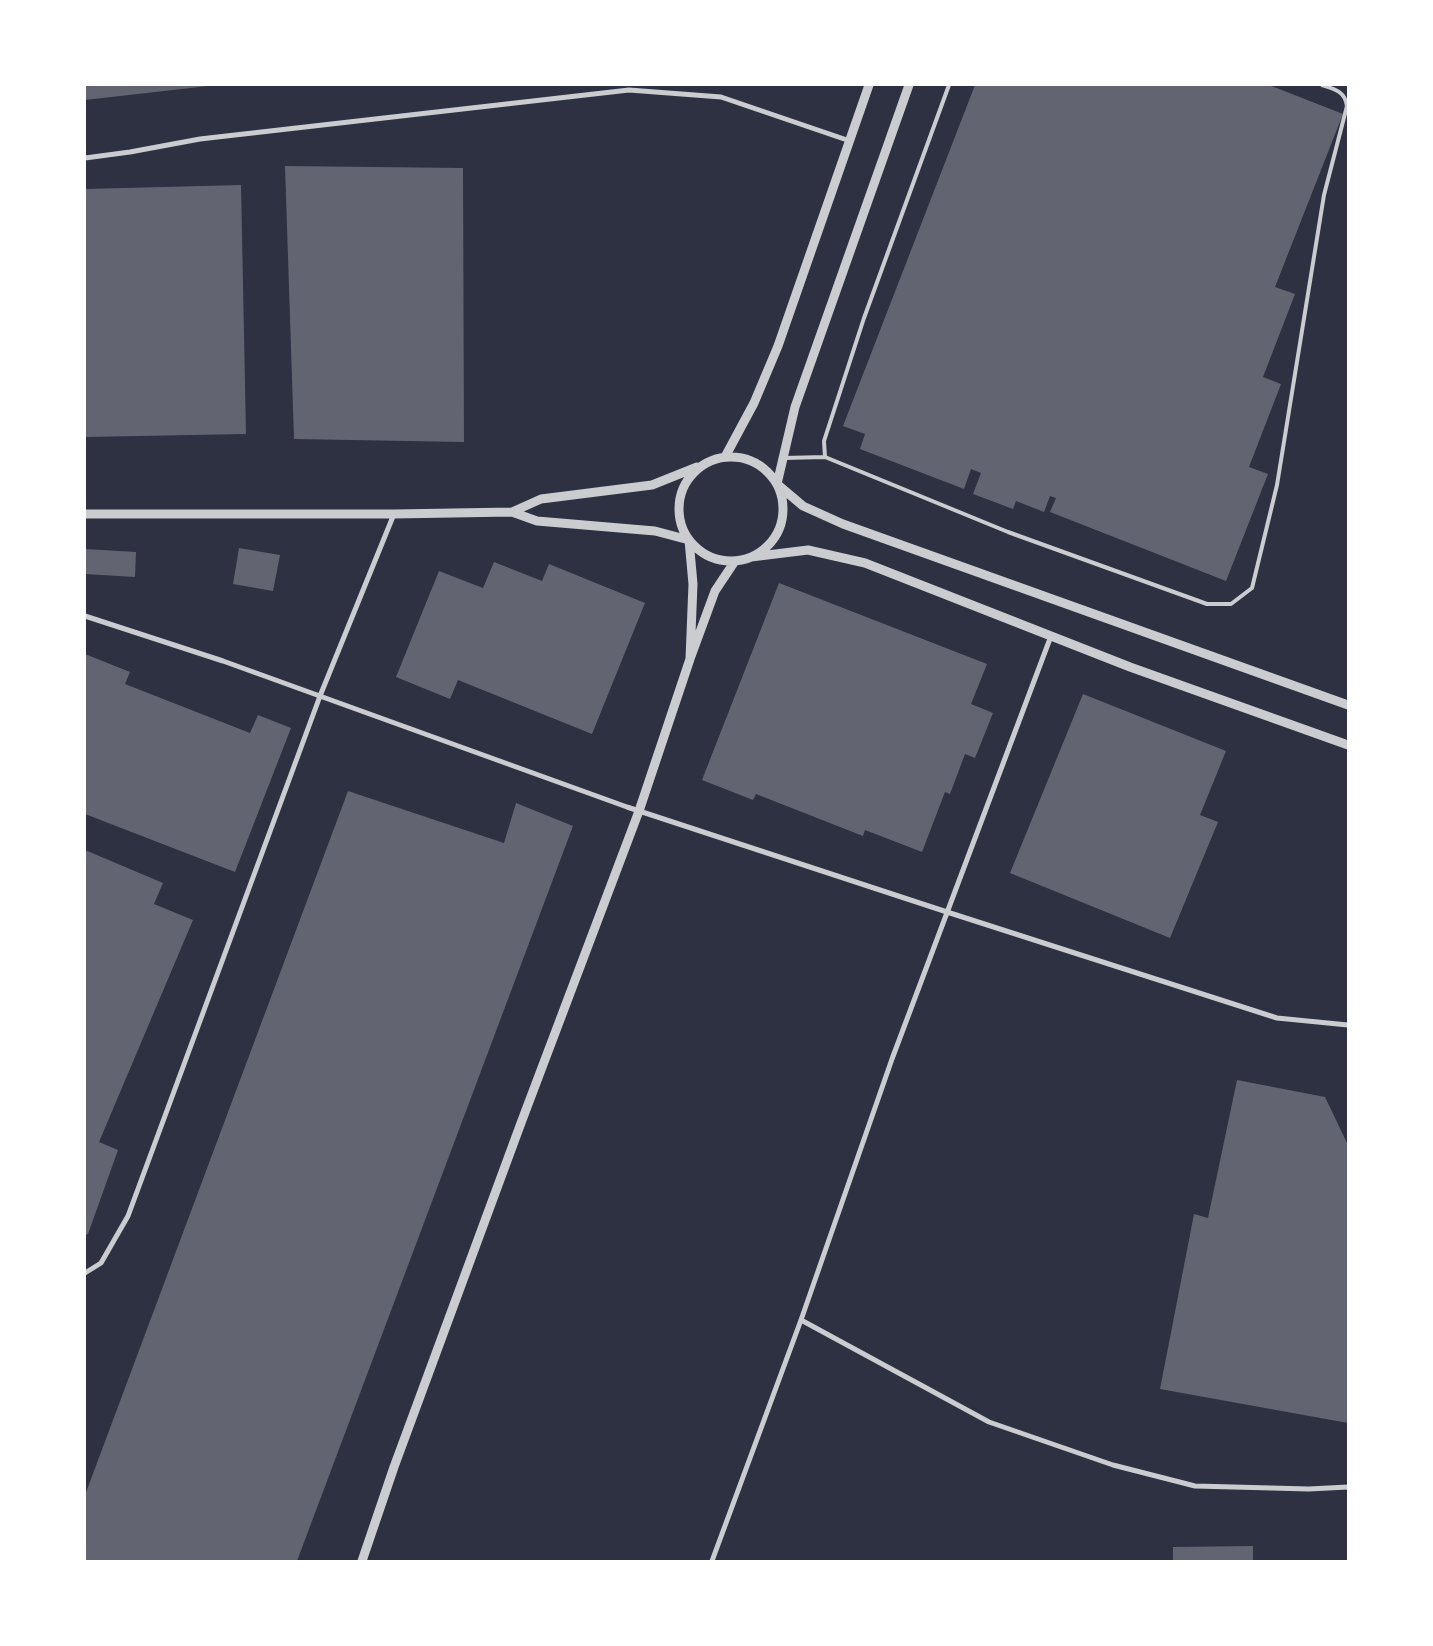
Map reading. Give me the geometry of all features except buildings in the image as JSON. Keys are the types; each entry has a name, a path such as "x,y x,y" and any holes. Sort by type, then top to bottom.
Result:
{"street":[{"path":"725,457 754,403 778,346 869,85"},
{"path":"751,557 766,548 777,534 782,518 783,500 777,484 795,407 909,85"},
{"path":"85,158 200,140 629,90 720,97 850,141"},
{"path":"512,512 541,499 652,485 719,458 736,456 752,461 767,470 777,484 803,506 843,524 1348,705"},
{"path":"703,464 690,476 682,491 678,508 681,525 689,540 702,552 717,560 735,561 751,557 808,550 865,563 1130,667 1348,745"},
{"path":"85,514 512,512 537,521 655,531 689,540"},
{"path":"85,1273 101,1263 128,1216 320,696 394,514"},
{"path":"689,540 693,584 690,659"},
{"path":"362,1561 394,1467 521,1123 639,811 715,591 735,561"},
{"path":"85,616 222,661 639,811 948,912 1277,1018 1348,1024"},
{"path":"712,1561 801,1320 892,1059 1051,636"},
{"path":"801,1320 989,1422 1114,1465 1195,1486 1309,1489 1348,1487"}],"lane":[{"path":"825,457 824,441 864,318 949,85"},
{"path":"784,458 825,457 1008,532 1207,604 1231,604 1252,588 1276,485 1324,195 1347,106 1346,99 1341,92 1322,85"}]}
